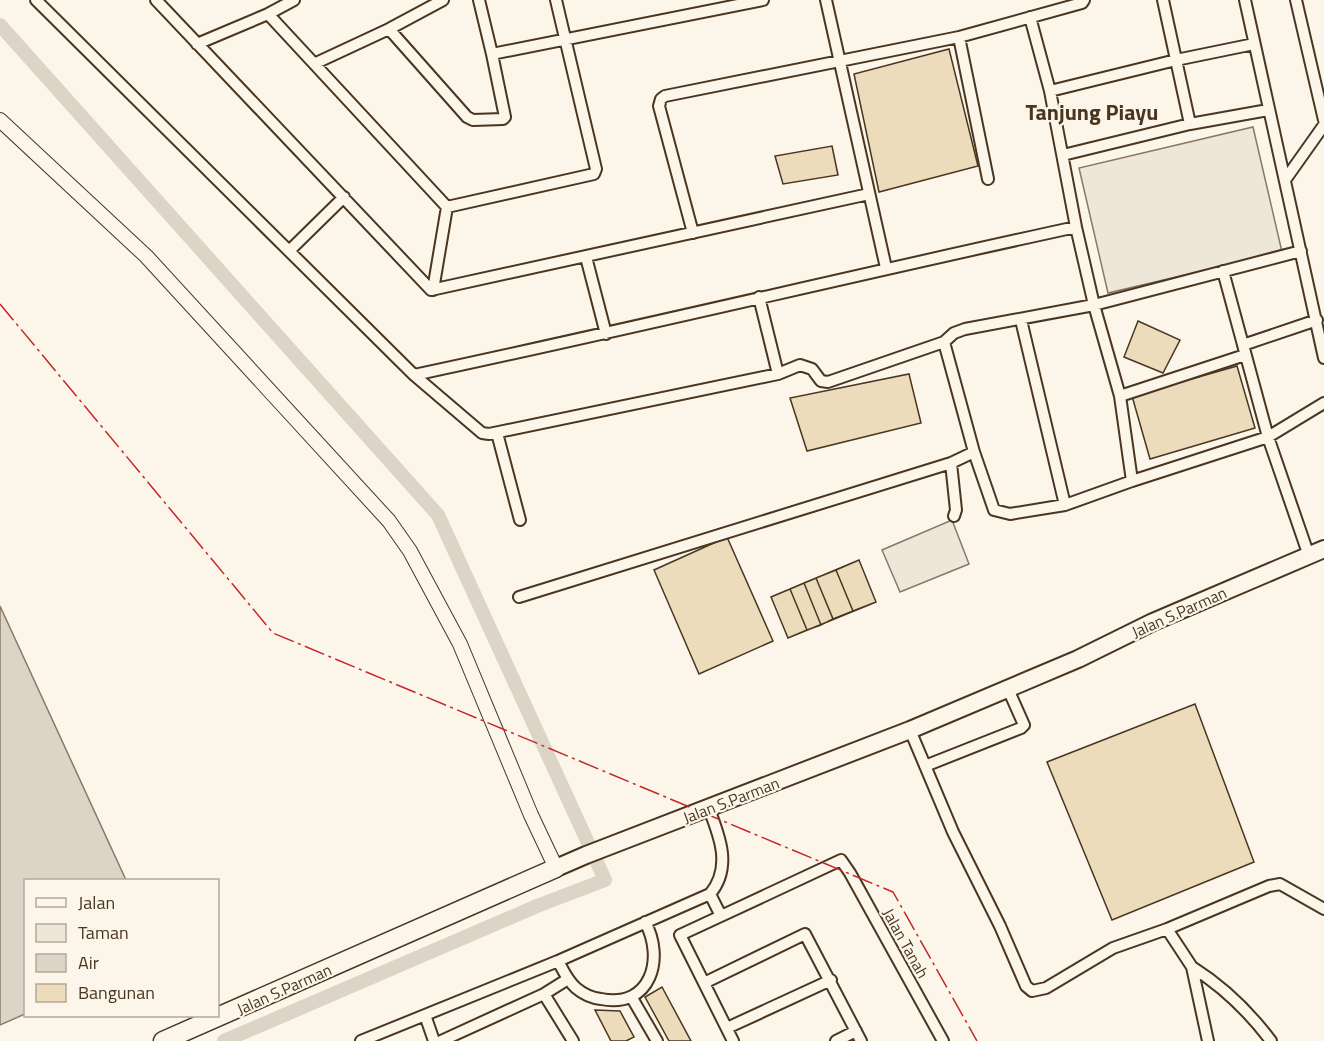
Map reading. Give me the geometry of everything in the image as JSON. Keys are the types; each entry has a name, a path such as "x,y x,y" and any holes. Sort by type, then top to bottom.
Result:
{"main road":[{"name":"Jalan S.Parman","path":"219,1016 586,855 910,730 1078,659 1153,622 1311,555"},
{"name":"Jalan S.Parman","path":"163,1041 218,1017"}],"street":[{"path":"36,0 414,375 482,433 497,433 778,374 800,365 812,369 821,381 828,382 944,342 954,333 965,329 1094,305 1301,251"},
{"path":"156,0 433,290 869,194"},
{"path":"197,44 268,14 294,0"},
{"path":"316,63 389,29 443,0"},
{"path":"389,29 467,117 473,120 503,119 505,117 479,0"},
{"path":"447,207 594,174 596,169 556,0"},
{"path":"492,54 763,0"},
{"path":"826,0 886,268"},
{"path":"693,233 659,106 661,99 665,96 959,37 1082,3 1084,0"},
{"path":"1163,0 1190,124"},
{"path":"1245,0 1324,358"},
{"path":"1296,0 1324,120"},
{"path":"268,14 316,63 447,207"},
{"path":"1030,17 1050,91 1094,305 1120,396 1132,480"},
{"path":"959,37 988,179"},
{"path":"1050,91 1176,60 1254,44"},
{"path":"1064,155 1190,124 1268,110"},
{"path":"0,120 146,256 389,521 410,551 460,644 556,868"},
{"path":"1285,180 1322,131"},
{"path":"289,251 344,197"},
{"path":"433,290 447,207"},
{"path":"414,375 606,334 1076,226"},
{"path":"586,256 606,334"},
{"path":"1223,271 1268,437 1311,555"},
{"path":"759,297 778,374"},
{"path":"1021,320 1065,505"},
{"path":"1120,396 1317,320"},
{"path":"944,342 974,452 994,510 1001,514 1065,505 1132,480 1268,437 1324,404"},
{"path":"497,433 520,520"},
{"path":"519,597 641,557 951,463 974,452"},
{"path":"951,463 956,510 954,516"},
{"path":"925,766 1021,729 1024,725 1008,689"},
{"path":"910,730 953,832 1032,991 1046,988 1113,948 1167,929 1256,891 1280,884 1324,909"},
{"path":"361,1041 558,961 710,894 721,876 723,866 718,832 709,808"},
{"name":"Jalan Tanah","path":"721,916 841,860 943,1041"},
{"path":"710,894 721,916 680,935 733,1041"},
{"path":"558,961 568,979 583,993 595,998 620,1001 632,998 645,984 654,958 652,937 645,922"},
{"path":"1167,929 1192,967 1208,1041"},
{"path":"704,983 805,934 858,1036 836,1041"},
{"path":"1192,967 1210,978 1261,1028 1271,1041"},
{"path":"441,1041 544,994 568,979"},
{"path":"727,1028 831,981"},
{"path":"544,994 572,1041"},
{"path":"632,998 657,1041"},
{"path":"425,1014 434,1041"}],"green space":[{"path":"1253,127 1282,252 1108,293 1079,168"},
{"path":"952,520 969,564 900,592 882,550"}],"water":[{"path":"0,606 126,879 24,879 24,1014 0,1025"}],"building":[{"path":"949,49 978,166 879,192 854,74"},
{"path":"832,146 838,175 783,184 775,156"},
{"path":"1138,321 1180,340 1163,373 1124,357"},
{"path":"1237,366 1255,428 1150,459 1132,396"},
{"path":"909,374 921,423 807,451 790,398"},
{"path":"727,537 773,641 699,674 654,570"},
{"path":"859,560 876,602 788,638 771,597"},
{"path":"859,560 876,602 853,611 836,570"},
{"path":"836,570 853,611 833,619 816,578"},
{"path":"816,578 833,619 821,625 804,583"},
{"path":"804,583 821,625 807,630 790,589"},
{"path":"790,589 807,630 788,638 771,597"},
{"path":"1195,704 1254,862 1112,920 1047,762"},
{"path":"662,987 691,1041 669,1041 645,997"},
{"path":"595,1010 620,1011 634,1037 626,1041 611,1041"}],"waterway":[{"path":"0,25 438,515 605,880 537,906 224,1041"}],"power":[{"path":"0,304 273,633 893,892 977,1041"}],"district":[{"name":"Tanjung Piayu","path":"1092,112"}]}
